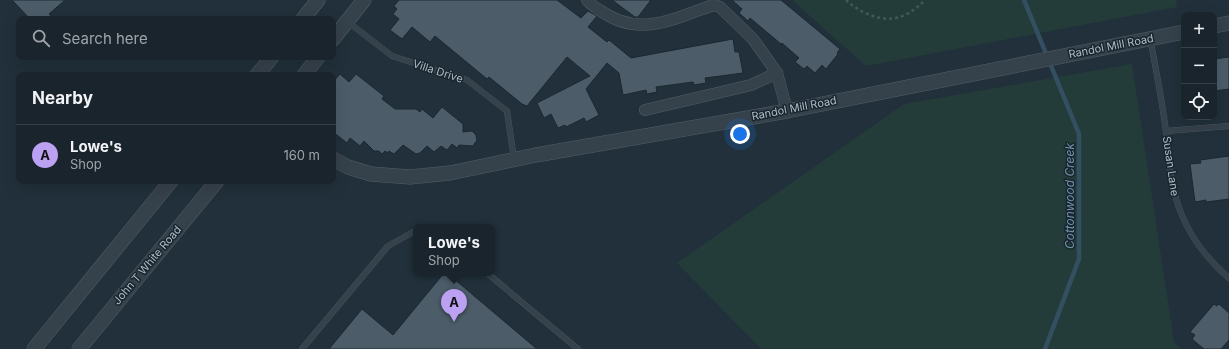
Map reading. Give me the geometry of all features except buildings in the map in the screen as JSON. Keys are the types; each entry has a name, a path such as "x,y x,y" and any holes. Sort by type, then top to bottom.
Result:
{"street":[{"path":"305,16 318,0"},
{"path":"336,34 364,0"},
{"path":"587,0 611,18 626,24 641,26 664,22 713,5 720,7 753,39 777,73 787,110"},
{"path":"1217,25 1229,23"},
{"name":"Randol Mill Road","path":"336,161 348,167 371,174 410,176 450,173 514,159 787,110 1181,33"},
{"path":"260,72 270,60"},
{"path":"306,72 316,60"},
{"path":"645,110 752,85 777,73"},
{"path":"34,349 169,184"},
{"name":"John T White Road","path":"79,349 127,288 214,184"}],"lane":[{"name":"Villa Drive","path":"347,21 392,56 467,80 507,110 514,159"},
{"name":"Susan Lane","path":"1150,38 1166,132 1170,172 1177,204 1188,230 1198,246 1214,266 1229,278"},
{"path":"1166,132 1229,126"},
{"path":"302,349 388,246 413,232"},
{"path":"491,276 578,349"}],"path":[{"path":"846,0 854,7 884,19 903,16 926,0"}],"green space":[{"path":"792,0 1176,0 1177,7 866,66"},
{"path":"1132,64 1174,342 1182,349 761,349 677,263 904,104"}],"waterway":[{"name":"Cottonwood Creek","path":"1024,0 1079,134 1079,259 1045,349"}],"place":[{"name":"Lowe's","path":"454,322"}]}
